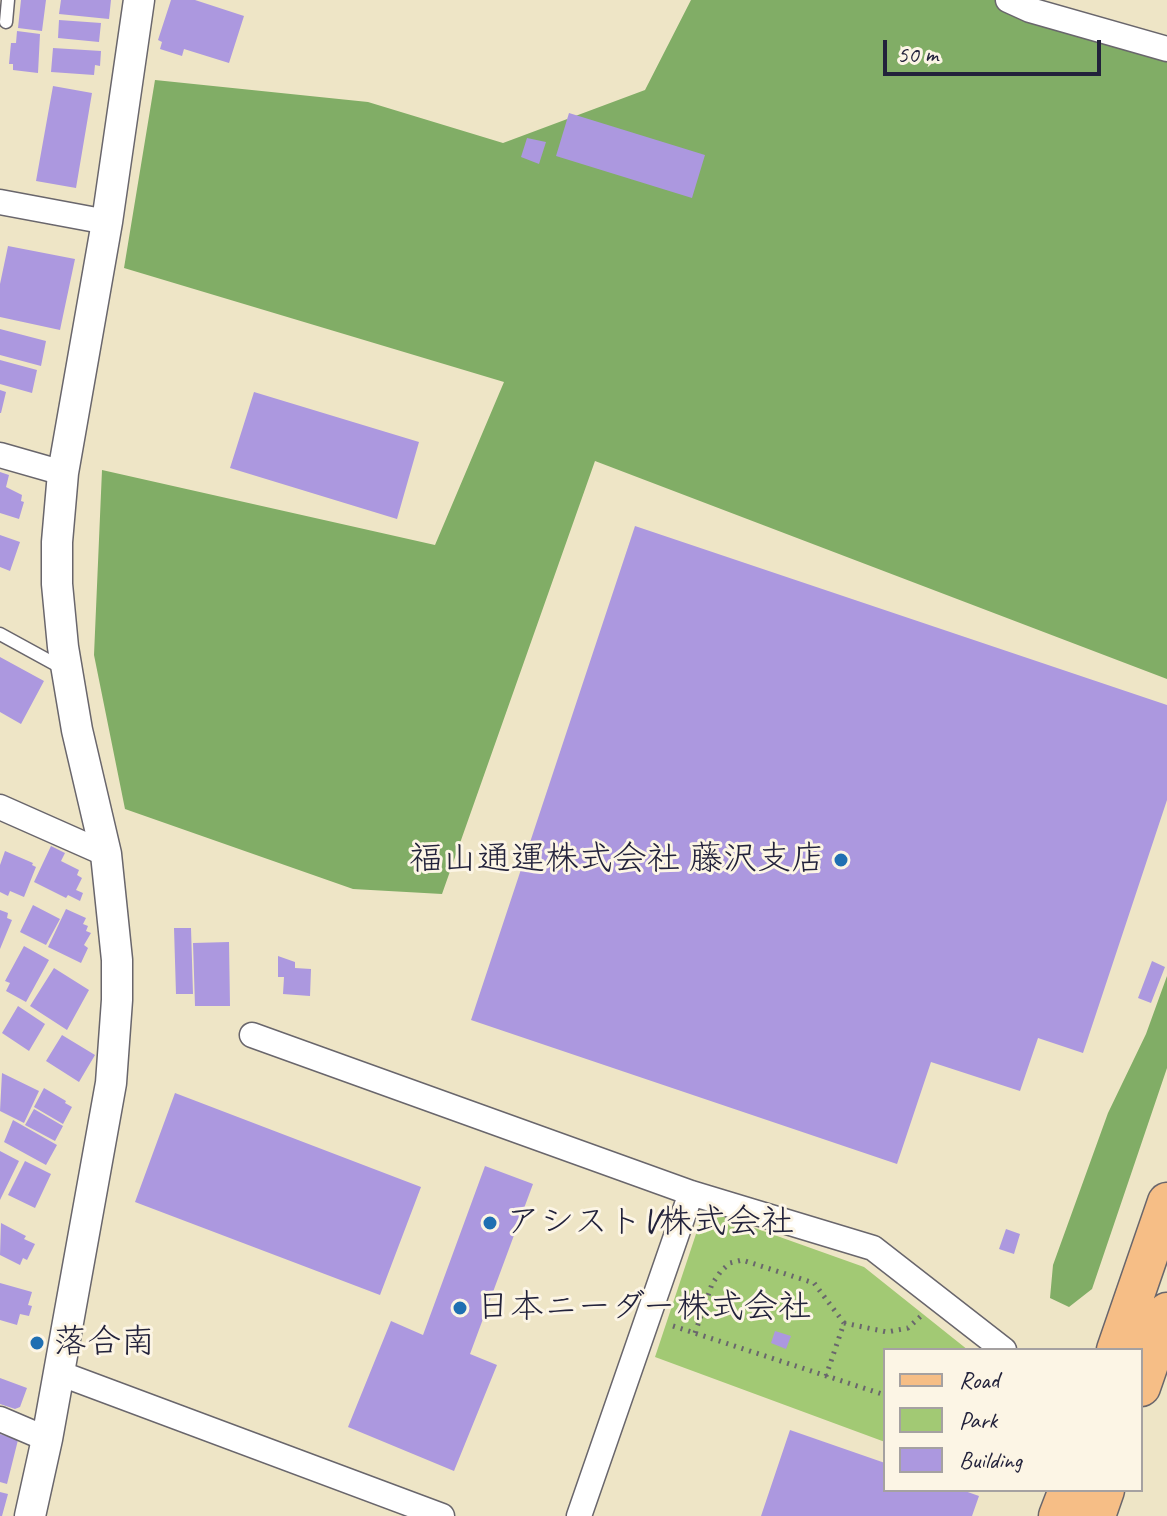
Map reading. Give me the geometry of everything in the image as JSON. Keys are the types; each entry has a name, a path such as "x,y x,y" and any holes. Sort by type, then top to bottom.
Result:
{"main road":[{"path":"1144,1365 1167,1202"},
{"path":"1144,1365 1167,1312"},
{"path":"1058,1516 1067,1492"},
{"path":"1096,1516 1104,1492"}],"street":[{"path":"30,1516 47,1439 111,1083 117,1000 117,960 106,854 77,730 57,584 63,473 107,222 139,0"},
{"path":"1008,0 1030,10 1167,49"},
{"path":"0,202 107,222"},
{"path":"0,455 63,473"},
{"path":"0,807 106,854"},
{"path":"252,1035 691,1193 873,1248 1001,1348"},
{"path":"579,1516 691,1193"},
{"path":"59,1373 442,1516"},
{"path":"0,1419 47,1439"}],"lane":[{"path":"6,22 8,0"},
{"path":"0,634 67,671"}],"path":[{"path":"695,1333 712,1284 730,1263 742,1260 814,1283 844,1323 887,1332 908,1328 938,1299"},
{"path":"646,1317 883,1394"},
{"path":"826,1376 844,1323"}],"green space":[{"path":"691,0 1027,0 1167,48 1167,679 595,461 442,894 353,889 125,809 94,655 102,470 435,545 504,382 124,268 155,80 368,102 503,143 645,90"},
{"path":"1167,976 1167,1068 1092,1289 1069,1307 1050,1298 1053,1265 1108,1113 1146,1034"},
{"path":"721,1216 864,1267 965,1348 883,1348 883,1441 655,1357 699,1225"}],"building":[{"path":"21,0 46,0 42,31 18,28"},
{"path":"61,0 111,0 109,19 59,14"},
{"path":"171,0 195,0 244,16 229,63 184,49 182,56 160,49 162,42 158,40"},
{"path":"59,20 101,23 99,42 58,38"},
{"path":"17,31 40,34 38,73 13,70 13,64 9,64 11,43 16,43"},
{"path":"53,48 101,51 100,66 95,65 94,75 51,72"},
{"path":"53,86 92,93 76,188 36,181"},
{"path":"569,113 705,155 692,198 556,156"},
{"path":"527,138 546,142 539,164 521,157"},
{"path":"8,246 75,259 60,330 0,317 0,284"},
{"path":"0,329 46,341 41,366 0,355"},
{"path":"0,360 37,370 32,393 0,384"},
{"path":"0,390 6,392 1,413 0,413"},
{"path":"254,392 419,442 397,519 230,468"},
{"path":"0,472 9,475 6,487 22,495 21,501 24,502 19,519 0,513"},
{"path":"635,526 1167,705 1167,800 1083,1053 1038,1038 1020,1091 931,1062 897,1164 471,1020"},
{"path":"0,535 20,542 10,571 0,567"},
{"path":"0,657 44,681 21,724 0,712"},
{"path":"51,846 65,853 61,861 79,870 77,875 82,878 76,890 83,893 80,901 68,895 66,898 34,882"},
{"path":"5,851 36,867 24,897 10,891 8,896 0,892 0,865"},
{"path":"33,905 60,919 46,945 20,932"},
{"path":"66,909 86,918 83,924 88,926 86,931 91,933 84,945 88,948 81,963 48,947"},
{"path":"0,910 8,913 7,918 12,920 0,949"},
{"path":"174,928 191,928 193,994 176,994"},
{"path":"229,942 230,1006 195,1006 193,943"},
{"path":"24,946 49,960 26,1002 6,991 10,983 5,981"},
{"path":"278,956 295,962 295,968 311,969 310,996 283,994 284,977 278,977"},
{"path":"1152,961 1165,967 1151,1003 1138,998"},
{"path":"54,968 89,990 67,1030 30,1006"},
{"path":"18,1006 45,1024 29,1051 2,1033"},
{"path":"62,1035 95,1055 79,1082 46,1061"},
{"path":"2,1073 39,1091 24,1123 0,1111"},
{"path":"44,1088 72,1107 63,1124 34,1107"},
{"path":"175,1093 421,1187 380,1295 135,1202"},
{"path":"34,1109 63,1126 55,1141 25,1125"},
{"path":"13,1120 57,1145 46,1165 4,1142"},
{"path":"0,1151 19,1161 0,1200"},
{"path":"25,1161 51,1174 35,1208 8,1195"},
{"path":"485,1166 533,1184 470,1354 497,1365 454,1471 348,1427 391,1321 423,1335"},
{"path":"1,1223 35,1244 27,1260 23,1258 20,1265 0,1255"},
{"path":"1006,1229 1020,1234 1014,1254 999,1249"},
{"path":"0,1283 32,1292 29,1316 20,1314 17,1325 0,1320"},
{"path":"775,1331 791,1336 786,1349 771,1343"},
{"path":"0,1378 27,1388 20,1407 15,1409 0,1404"},
{"path":"790,1430 883,1462 883,1492 968,1492 979,1496 972,1516 761,1516"},
{"path":"0,1434 18,1440 7,1484 0,1482"},
{"path":"0,1492 8,1494 2,1516 0,1516"}],"place":[{"name":"福山通運株式会社 藤沢支店","path":"841,860"},
{"name":"アシストV株式会社","path":"490,1223"},
{"name":"日本ニーダー株式会社","path":"460,1308"},
{"name":"落合南","path":"37,1343"}]}
